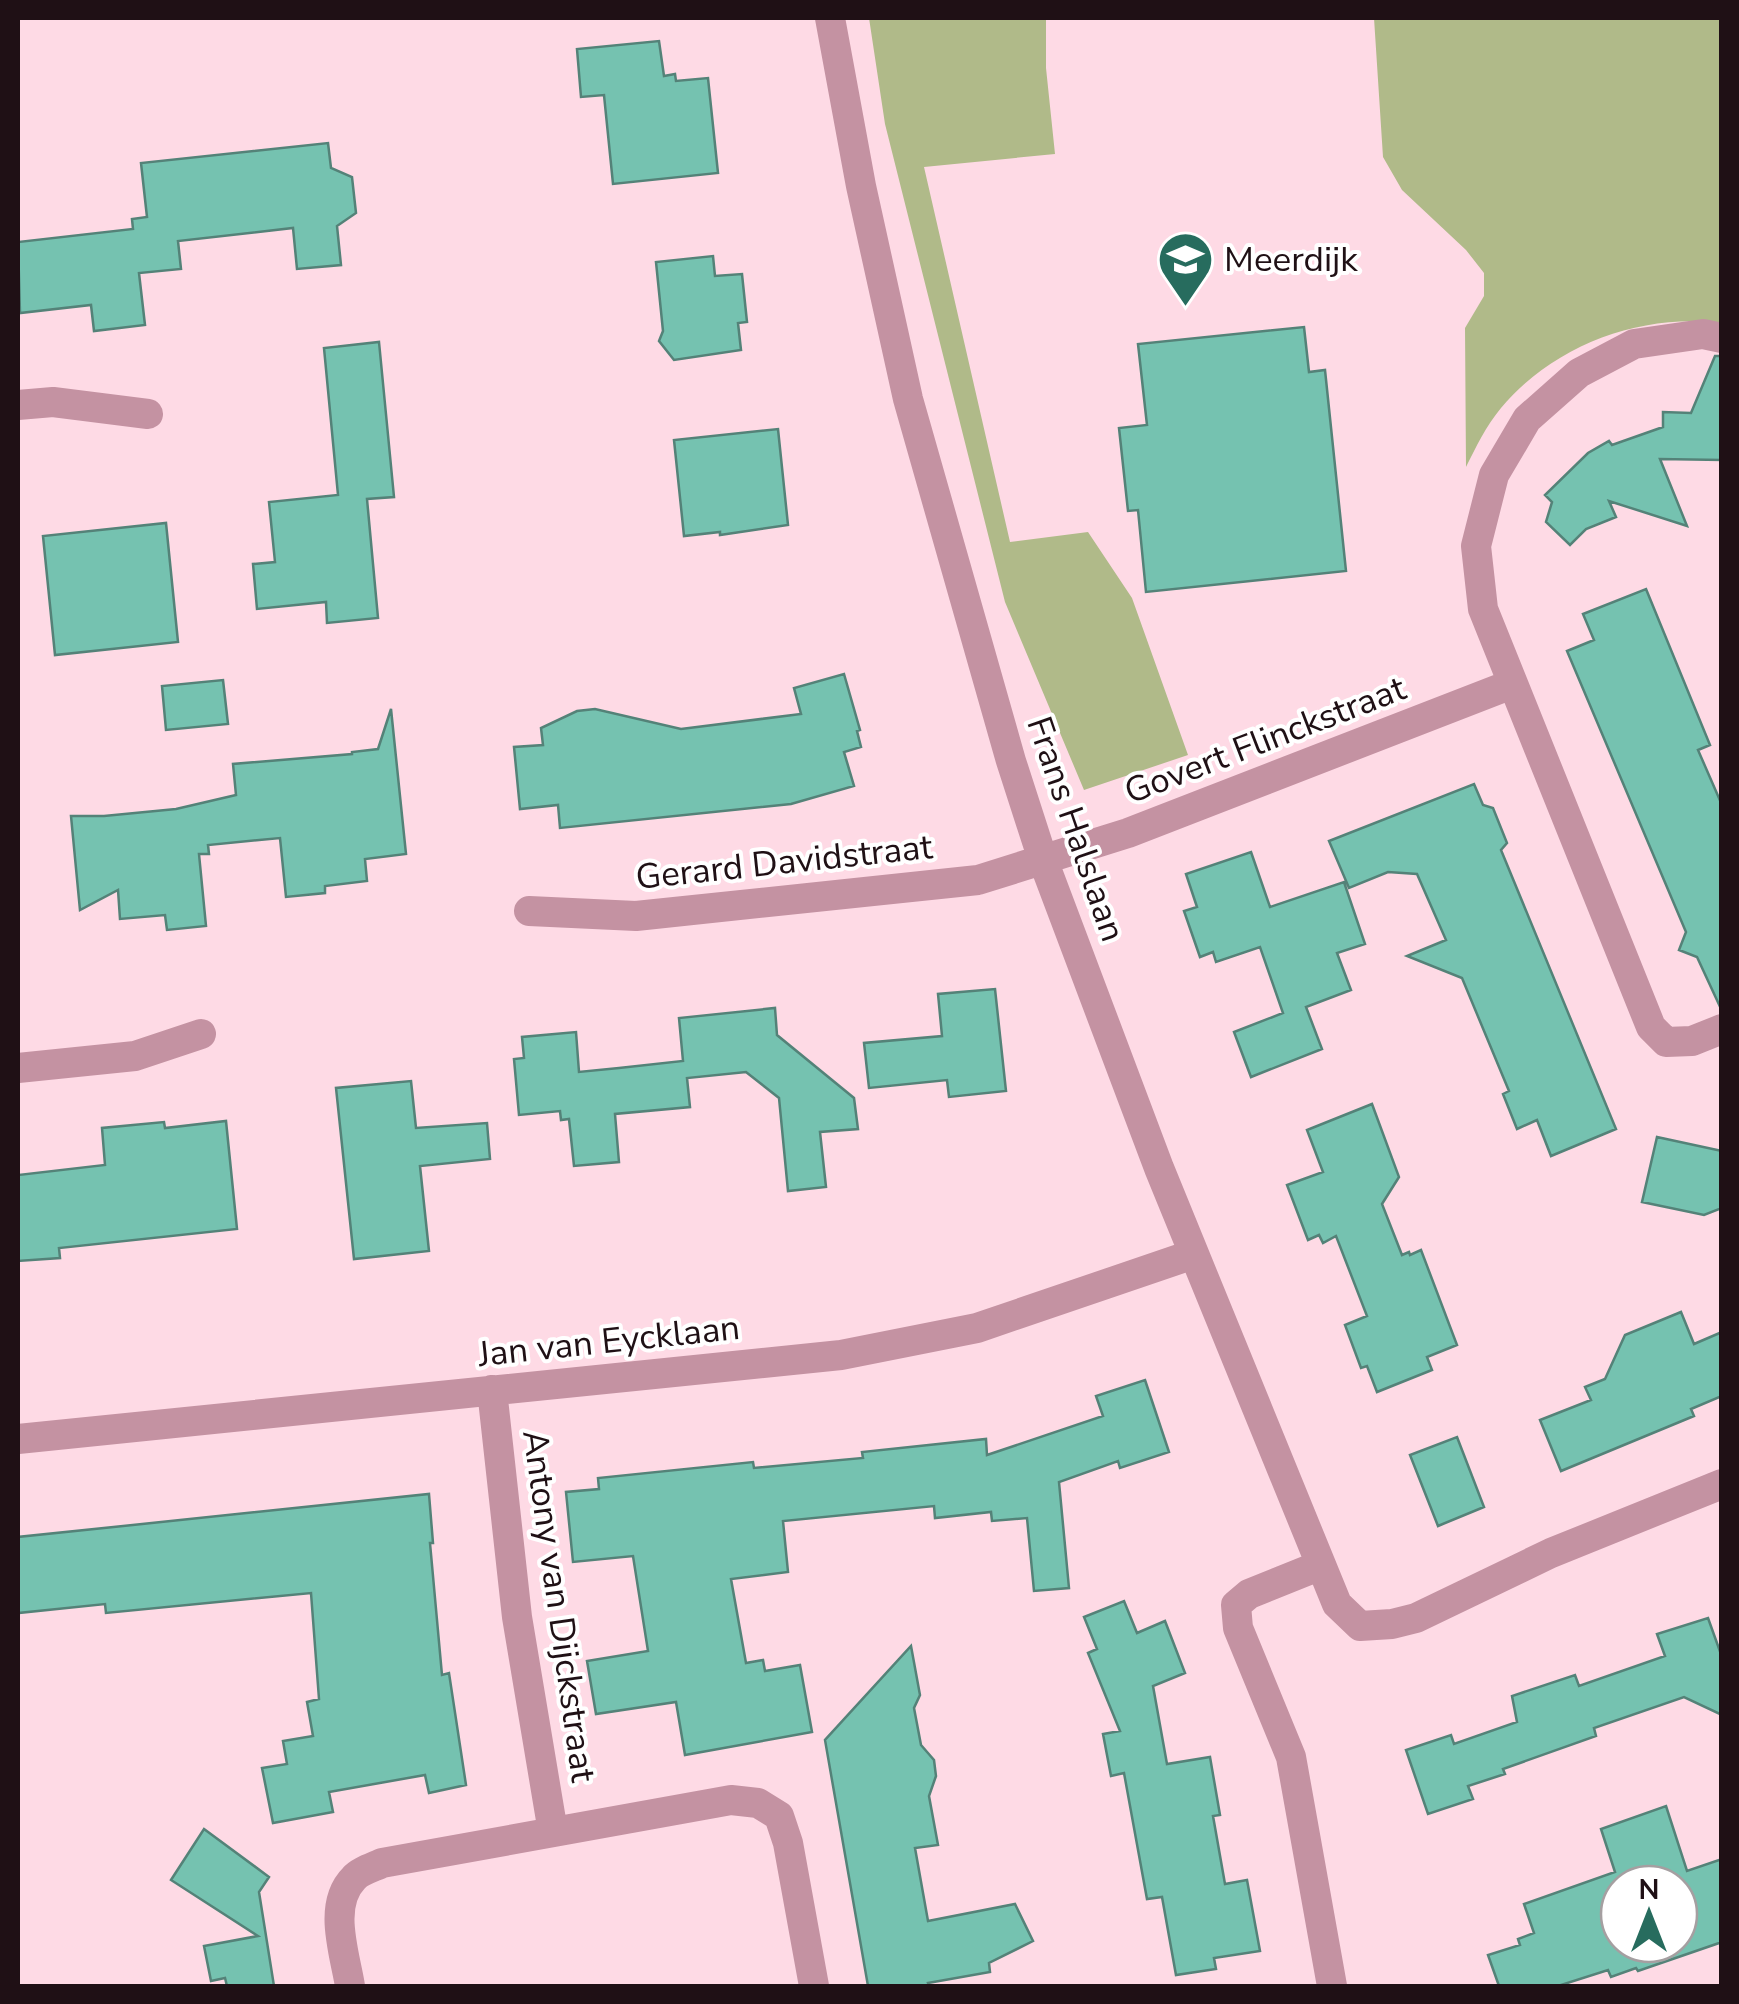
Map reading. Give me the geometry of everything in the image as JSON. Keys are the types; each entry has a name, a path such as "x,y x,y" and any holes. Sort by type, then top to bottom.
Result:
{"street":[{"name":"Frans Halslaan","path":"830,18 861,186 908,400 1011,761 1043,860 1194,1254 1337,1604 1360,1626 1416,1618 1551,1553 1722,1484"},
{"path":"1722,338 1703,334 1634,344 1579,373 1527,419 1494,475 1476,546 1483,609 1652,1027 1666,1042 1692,1041 1722,1029"},
{"path":"18,405 53,402 148,414"},
{"name":"Govert Flinckstraat","path":"1043,860 1128,833 1512,684"},
{"name":"Gerard Davidstraat","path":"529,911 636,916 978,880 1043,860"},
{"path":"18,1068 136,1056 202,1034"},
{"name":"Jan van Eycklaan","path":"18,1438 841,1355 977,1328 1194,1254"},
{"name":"Antony van Dijckstraat","path":"492,1390 517,1617 553,1832"},
{"path":"1321,1565 1249,1594 1236,1605 1238,1628 1290,1758 1332,1986"},
{"name":"Antony van Dijckstraat","path":"350,1986 339,1923 342,1897 354,1877 382,1863 730,1800 758,1803 779,1816 788,1843 814,1986"}],"green space":[{"path":"869,18 1046,18 1046,68 1055,154 924,167 1010,542 1088,532 1132,598 1188,755 1084,790 1005,602 885,124"},
{"path":"1374,18 1721,18 1721,323 1660,323 1600,338 1573,351 1522,386 1501,408 1466,467 1465,328 1484,296 1484,273 1466,250 1402,190 1383,157"}],"building":[{"path":"659,41 664,76 675,74 676,81 708,78 718,173 613,184 604,95 581,97 577,49"},
{"path":"328,143 331,168 352,177 356,213 337,226 341,265 297,269 293,228 178,241 181,269 139,273 145,325 94,331 91,305 20,313 18,242 133,229 132,219 147,217 141,163"},
{"path":"713,256 715,276 742,274 747,322 738,323 741,350 674,360 659,341 663,331 656,262"},
{"path":"1304,327 1309,372 1325,370 1346,571 1146,592 1138,510 1128,511 1119,428 1147,425 1138,344"},
{"path":"379,342 394,497 367,499 378,618 327,623 326,602 257,609 253,564 275,562 269,502 338,495 324,348"},
{"path":"1715,356 1722,356 1722,460 1660,459 1687,526 1609,501 1616,517 1586,529 1570,545 1546,522 1552,502 1545,495 1588,453 1609,441 1612,445 1663,427 1663,412 1691,413"},
{"path":"778,429 788,525 684,536 674,440"},
{"path":"166,523 178,642 55,655 43,536"},
{"path":"1646,589 1710,745 1698,750 1722,805 1722,1011 1697,957 1679,950 1686,932 1567,651 1594,640 1583,614"},
{"path":"844,674 860,730 857,731 861,747 844,752 854,786 791,804 560,828 558,805 520,809 514,747 543,745 541,728 577,711 595,709 681,729 801,714 794,688"},
{"path":"223,680 228,724 166,730 162,686"},
{"path":"391,709 406,854 365,859 367,881 325,886 325,893 286,897 280,838 208,845 209,854 199,854 206,926 167,930 165,915 120,919 118,890 80,910 71,816 176,809 236,795 233,764 378,749"},
{"path":"1474,784 1483,805 1493,808 1507,843 1501,850 1616,1129 1551,1156 1537,1120 1517,1129 1503,1094 1509,1091 1462,978 1407,956 1446,940 1417,874 1388,872 1349,888 1329,841"},
{"path":"1251,852 1270,907 1344,882 1365,944 1337,953 1351,990 1306,1007 1322,1049 1251,1077 1234,1032 1283,1013 1260,947 1216,962 1213,952 1200,957 1184,911 1197,907 1186,874"},
{"path":"995,989 1006,1091 949,1097 947,1080 869,1088 864,1043 942,1036 938,994"},
{"path":"775,1008 777,1035 854,1098 858,1129 820,1132 826,1187 788,1191 779,1098 746,1072 687,1078 690,1107 615,1114 619,1162 574,1166 569,1119 561,1120 560,1111 519,1115 514,1059 524,1058 522,1037 576,1032 579,1072 683,1061 679,1018"},
{"path":"411,1081 416,1128 487,1123 490,1159 420,1166 429,1251 354,1259 336,1088"},
{"path":"1372,1104 1399,1177 1382,1204 1402,1255 1421,1250 1457,1345 1427,1357 1432,1370 1377,1392 1367,1366 1361,1368 1345,1325 1367,1316 1336,1236 1323,1243 1319,1235 1308,1240 1287,1185 1323,1172 1307,1130"},
{"path":"226,1121 237,1229 59,1248 60,1258 18,1261 18,1175 105,1165 102,1128 164,1122 165,1128"},
{"path":"1657,1137 1722,1151 1722,1208 1704,1215 1642,1202"},
{"path":"1681,1312 1694,1344 1722,1332 1722,1396 1691,1409 1694,1416 1561,1471 1540,1420 1591,1400 1585,1387 1605,1379 1625,1335"},
{"path":"1145,1380 1169,1452 1120,1468 1118,1461 1059,1482 1069,1588 1034,1591 1027,1518 992,1521 991,1512 935,1518 934,1506 783,1521 788,1572 731,1579 746,1663 763,1660 765,1671 800,1665 812,1732 685,1755 676,1702 596,1714 587,1661 648,1651 633,1556 573,1562 566,1492 599,1489 598,1478 753,1462 754,1468 863,1458 862,1452 986,1439 987,1455 1103,1416 1096,1396"},
{"path":"1457,1437 1484,1507 1438,1526 1410,1455"},
{"path":"429,1494 442,1675 449,1673 466,1785 429,1793 425,1775 329,1792 333,1812 273,1823 262,1768 287,1764 283,1741 313,1736 307,1702 319,1699 311,1593 106,1613 105,1604 18,1613 18,1537"},
{"path":"1124,1601 1137,1633 1165,1621 1185,1673 1153,1686 1167,1764 1210,1757 1220,1815 1213,1816 1225,1884 1247,1880 1260,1951 1214,1958 1216,1969 1176,1975 1162,1897 1147,1899 1124,1773 1111,1776 1103,1734 1120,1731 1088,1653 1097,1649 1084,1617"},
{"path":"1708,1618 1722,1657 1722,1715 1684,1697 1594,1728 1596,1736 1503,1769 1505,1774 1468,1786 1473,1799 1428,1814 1406,1750 1451,1735 1454,1744 1517,1722 1512,1696 1575,1675 1579,1686 1665,1656 1657,1634"},
{"path":"911,1646 920,1695 914,1708 921,1745 934,1760 936,1776 929,1796 938,1845 915,1848 928,1921 1015,1904 1033,1941 989,1963 990,1972 928,1983 929,1986 868,1986 825,1740"},
{"path":"1666,1806 1685,1864 1612,1864 1601,1829"},
{"path":"204,1829 269,1877 259,1892 274,1986 227,1986 225,1978 211,1981 204,1946 258,1936 171,1880"},
{"path":"1722,1859 1722,1942 1699,1950 1699,1867"},
{"path":"1599,1878 1599,1964 1658,1964 1611,1977 1608,1970 1558,1986 1499,1986 1488,1955 1520,1945 1518,1939 1534,1933 1524,1904"}],"place":[{"name":"Meerdijk","path":"1185,308"}]}
